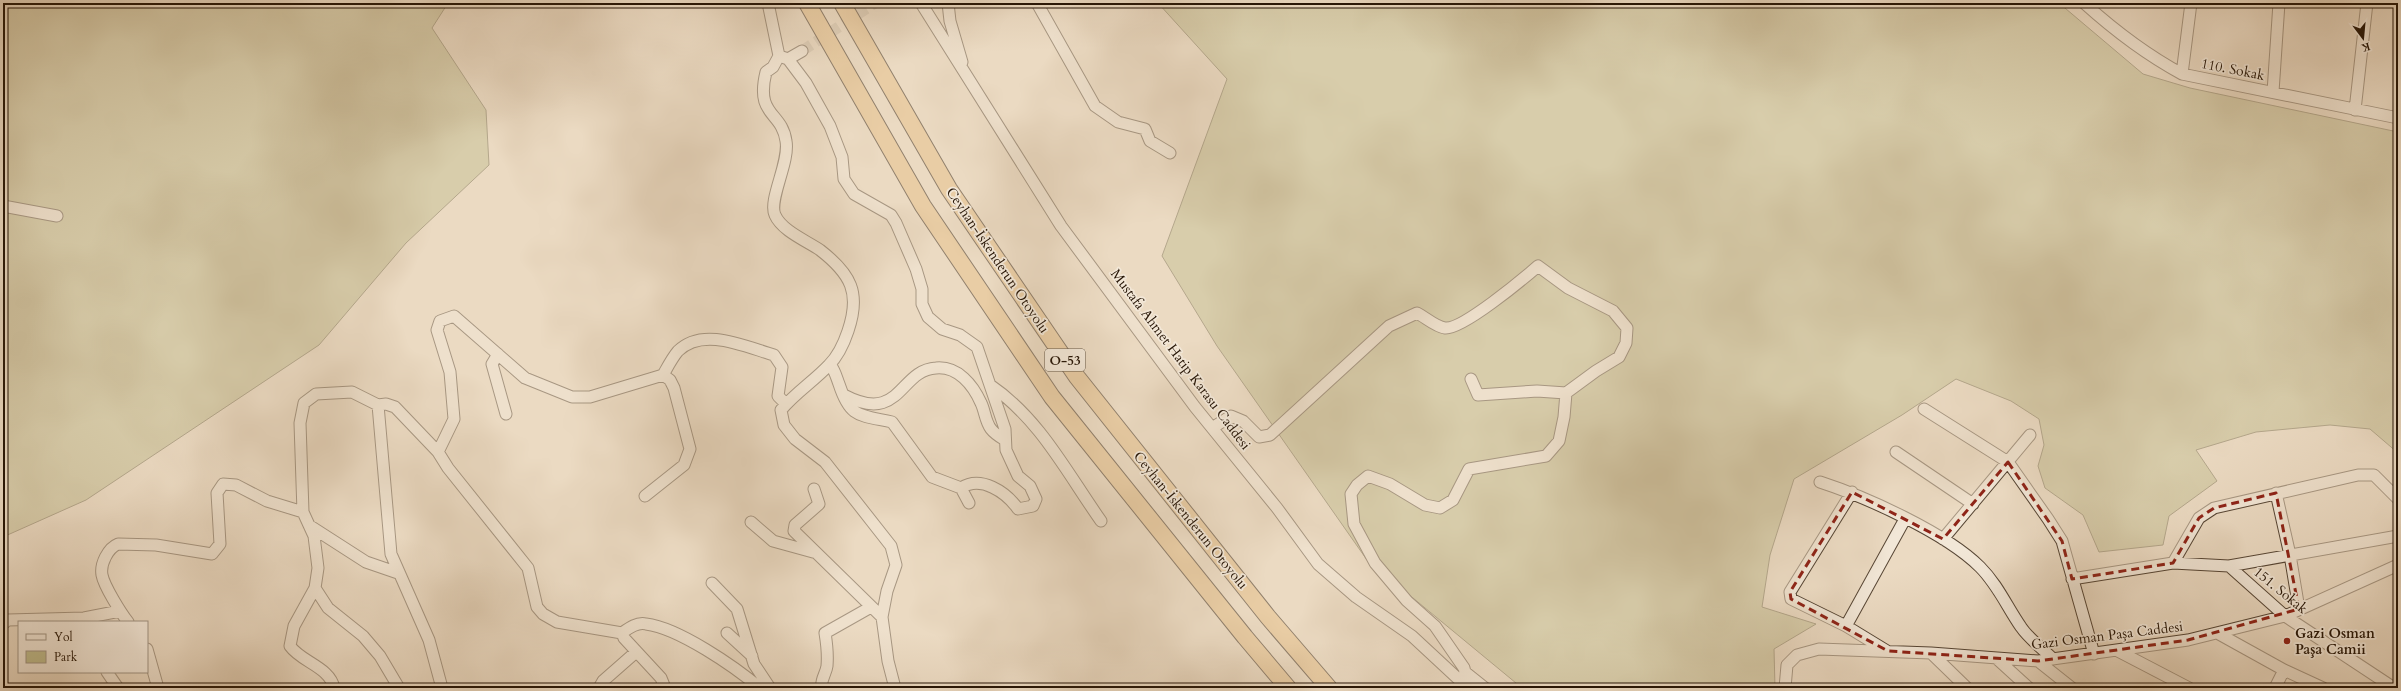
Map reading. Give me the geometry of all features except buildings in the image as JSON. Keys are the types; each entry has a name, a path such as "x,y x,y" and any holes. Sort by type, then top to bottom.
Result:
{"highway":[{"name":"O-53","path":"807,3 923,206 1052,397 1245,637 1288,688"},
{"name":"Ceyhan-İskenderun Otoyolu","path":"842,3 949,189 1077,378 1268,616 1329,688"}],"street":[{"path":"768,3 784,58 806,84 830,126 842,157 844,179 854,194 891,215 896,224 916,269 922,289 922,304 928,318 942,329 960,335 977,347 1005,429 1006,450 1018,476 1030,486 1036,499 1033,506 1018,509 1000,490 991,486 968,484 961,488"},
{"name":"Mustafa Ahmet Hatip Karasu Caddesi","path":"921,3 1061,226 1212,428 1277,508 1318,564 1356,597 1412,636 1469,688"},
{"path":"948,3 950,21 968,79"},
{"path":"1037,3 1095,106 1118,122 1145,129 1150,141 1170,153"},
{"name":"110. Sokak","path":"2084,3 2119,34 2151,58 2182,74 2398,118"},
{"path":"2182,74 2191,3"},
{"path":"2273,92 2279,3"},
{"path":"2355,110 2367,3"},
{"path":"802,51 784,58 766,72 763,97 767,108 780,127 786,141 786,158 773,205 774,215 792,232 831,258 842,270 851,286 855,311 844,345 830,364 781,410 784,425 795,439 824,462 891,546 896,566 882,616 888,661 895,688"},
{"path":"3,206 57,216"},
{"path":"1212,428 1231,416 1243,421 1259,437 1270,436 1389,326 1417,313 1445,328 1457,326 1502,296 1538,266 1568,288 1613,311 1627,328 1626,343 1619,357 1596,371 1566,393 1537,391 1478,395 1471,379"},
{"path":"438,452 454,419 450,372 437,330 440,321 454,316 525,378 572,397 580,398 663,375 678,352 690,343 709,338 774,355 782,367 778,396 786,404"},
{"path":"498,354 492,364 506,414"},
{"path":"830,364 836,373 848,407 860,416 892,422 932,477 961,488 969,503"},
{"path":"844,395 857,402 874,404 890,400 900,393 920,372 937,367 957,372 966,380 981,403 991,429 1005,440"},
{"path":"645,496 684,465 690,449 674,388 670,380 663,375"},
{"path":"990,386 1007,397 1034,424 1053,448 1069,476 1101,521"},
{"path":"334,688 324,672 296,654 290,646 294,626 315,588 318,568 314,536 304,512 300,423 304,403 316,394 352,392 378,405 386,404 395,407 438,452 448,468 528,568 537,607 543,614 557,622 622,634 636,652 661,678 665,688"},
{"path":"1485,688 1465,672 1435,626 1407,601 1375,563 1354,524 1351,494 1357,485 1368,476 1390,484 1425,505 1440,508 1453,500 1469,469 1546,456 1559,441 1564,417 1566,393"},
{"path":"378,405 391,554 398,573 429,640 442,688"},
{"path":"1924,410 2008,462 2062,541 2094,654"},
{"path":"1943,539 2030,435"},
{"path":"1896,452 1973,504"},
{"path":"2173,564 2199,518 2214,508 2358,474 2374,475 2398,499"},
{"path":"1820,482 1852,492 1905,519 1943,539 1980,566 2002,593 2021,628 2053,659"},
{"path":"127,621 120,611 102,575 108,549 118,544 142,544 212,554 220,544 217,493 223,484 236,485 267,501 304,512"},
{"path":"814,489 819,504 795,525 794,531 814,552"},
{"path":"1852,492 1790,592 1791,599 1846,626 1888,651"},
{"path":"2276,493 2290,555 2299,609"},
{"path":"1846,626 1905,519"},
{"path":"751,522 773,541 814,552 821,556 882,616"},
{"path":"310,526 366,562 398,573"},
{"path":"2072,579 2173,564 2229,566 2398,536"},
{"name":"Gazi Osman Paşa Caddesi","path":"1785,688 1787,665 1797,655 1819,649 1931,653 2038,661 2118,651 2219,634 2285,616 2398,565"},
{"name":"151. Sokak","path":"2229,566 2285,616 2394,688"},
{"path":"712,583 737,609 754,664 770,688"},
{"path":"315,588 328,608 363,636 380,656 399,688"},
{"path":"822,688 821,682 825,674 828,650 825,633 872,607"},
{"path":"3,624 8,620 84,620 120,611"},
{"path":"622,634 632,626 646,623 674,633 714,655 760,688"},
{"path":"727,633 752,656"},
{"path":"2219,634 2284,670 2323,688"},
{"path":"2118,651 2189,688"},
{"path":"600,688 603,681 636,652"},
{"path":"148,653 158,688"},
{"path":"1931,653 1967,688"},
{"path":"1996,658 2030,688"},
{"path":"2038,661 2072,688"},
{"path":"2275,688 2284,670"},
{"path":"1465,672 1469,688"},
{"path":"108,673 118,688"}],"highlighted area":[{"path":"2008,462 2062,541 2072,579 2173,563 2199,518 2214,508 2276,493 2299,609 2188,640 2038,661 1888,651 1791,599 1790,592 1852,492 1943,539"}],"green space":[{"path":"3,3 448,3 432,28 486,110 489,165 406,243 319,345 86,500 3,537"},
{"path":"1158,3 2059,3 2143,74 2190,88 2398,132 2398,453 2370,429 2330,425 2256,432 2196,450 2217,481 2169,516 2163,545 2099,552 2083,515 2045,488 2038,466 2044,445 2039,419 2011,401 1956,379 1902,415 1794,479 1770,555 1762,607 1816,624 1774,649 1775,688 1522,688 1367,560 1217,346 1162,256 1227,79"}],"tunnel":[{"path":"802,51 875,3"}],"place":[{"name":"Gazi Osman Paşa Camii","path":"2287,641"}]}
